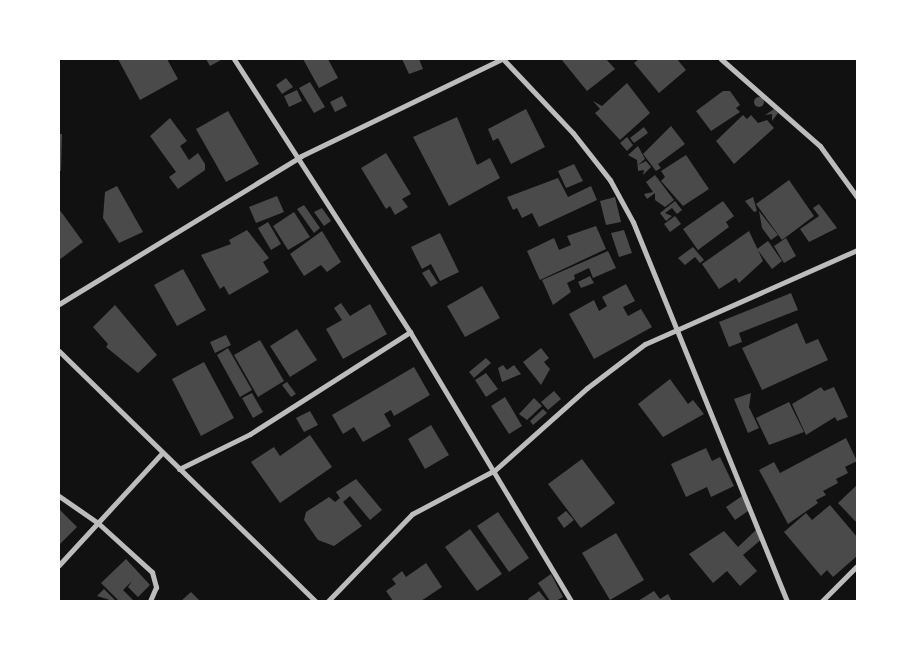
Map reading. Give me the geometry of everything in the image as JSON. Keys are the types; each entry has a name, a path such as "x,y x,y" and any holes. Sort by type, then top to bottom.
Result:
{"street":[{"path":"234,59 301,156 495,470 571,601"},
{"path":"59,304 301,156 503,59 610,180 633,222 673,329 787,601"},
{"path":"722,59 820,146 857,197"},
{"path":"328,601 412,514 495,470 618,363 673,329 857,250"},
{"path":"178,469 250,434 410,332"},
{"path":"59,350 178,469 315,601"},
{"path":"59,565 162,453"},
{"path":"59,496 98,523 152,572 156,587 150,601"},
{"path":"822,601 857,566"}],"building":[{"path":"118,59 167,59 178,79 140,100"},
{"path":"206,59 223,59 210,66"},
{"path":"303,59 328,59 338,78 319,88"},
{"path":"402,59 419,59 423,69 409,74"},
{"path":"561,59 606,59 615,69 587,91"},
{"path":"639,59 677,59 686,70 659,93 634,63"},
{"path":"286,78 293,87 282,94 276,85"},
{"path":"310,82 325,107 314,113 299,88"},
{"path":"627,83 650,113 620,140 595,113 600,109 593,101 602,106"},
{"path":"297,90 302,101 289,107 284,96"},
{"path":"723,91 730,91 740,105 736,108 740,112 711,131 696,111"},
{"path":"342,96 347,106 335,112 330,102"},
{"path":"757,97 761,97 764,102 763,106 757,107 754,104 754,100"},
{"path":"526,109 545,147 511,164 498,138 493,141 488,129"},
{"path":"774,109 778,113 772,121 772,114 765,115"},
{"path":"228,111 259,164 226,182 196,129"},
{"path":"743,115 747,119 751,115 758,123 767,120 774,128 734,164 716,141"},
{"path":"457,117 477,165 490,158 500,178 449,206 413,137"},
{"path":"170,118 187,141 180,146 189,160 198,153 205,164 205,170 178,189 169,177 176,172 150,136"},
{"path":"671,126 685,144 658,164 661,168 656,171 643,154"},
{"path":"644,127 648,133 634,143 630,138"},
{"path":"59,134 62,134 61,171 59,171"},
{"path":"627,137 633,145 627,151 620,143"},
{"path":"638,146 645,159 638,165 646,161 651,167 643,175 644,170 638,171 637,160 628,155"},
{"path":"386,153 411,194 402,199 408,207 395,215 390,206 386,209 361,168"},
{"path":"686,155 709,189 683,206 661,181 665,177 661,171"},
{"path":"574,164 583,181 566,188 558,171"},
{"path":"655,175 674,200 665,207 655,200 655,193 647,199 644,194 653,192 646,182"},
{"path":"558,178 568,197 591,186 597,200 539,227 532,213 522,218 517,208 513,210 507,197"},
{"path":"789,180 814,216 782,240 756,204"},
{"path":"117,186 143,232 119,243 103,218 105,192"},
{"path":"277,196 284,212 256,223 249,207"},
{"path":"615,197 621,222 606,225 600,201"},
{"path":"753,197 757,211 754,212 745,201"},
{"path":"675,201 682,210 677,214 672,208 665,213 672,216 666,221 660,213"},
{"path":"723,201 734,216 726,222 729,227 698,250 683,229"},
{"path":"819,204 837,228 809,242 800,229 819,216 813,208"},
{"path":"304,205 320,228 314,233 297,209"},
{"path":"322,208 331,221 324,226 314,212"},
{"path":"59,209 83,242 59,260"},
{"path":"759,211 778,235 771,240 762,228"},
{"path":"294,212 310,237 288,250 273,226"},
{"path":"675,216 681,224 670,232 664,224"},
{"path":"268,222 281,244 271,250 258,228"},
{"path":"596,226 606,249 540,280 527,251 554,238 559,250 571,245 567,236"},
{"path":"247,230 269,258 263,262 269,272 229,295 224,286 220,289 201,255 231,244 229,240"},
{"path":"624,230 632,253 619,257 611,233"},
{"path":"322,231 341,262 327,272 321,265 304,276 290,254"},
{"path":"749,231 763,261 739,283 736,278 719,289 702,264"},
{"path":"440,233 459,272 440,281 431,264 422,269 411,247"},
{"path":"786,238 796,256 784,263 774,246"},
{"path":"768,241 782,261 772,269 757,249"},
{"path":"693,247 704,260 700,263 695,257 685,265 678,258"},
{"path":"608,251 616,268 593,278 589,268 574,275 575,279 567,283 571,292 553,305 542,280"},
{"path":"183,269 206,310 177,326 154,285"},
{"path":"429,269 438,283 431,287 422,273"},
{"path":"590,276 594,283 581,288 578,282"},
{"path":"626,284 635,301 623,307 628,316 641,309 652,327 594,359 569,314 594,300 599,311 607,306 602,297"},
{"path":"482,286 500,318 465,337 447,306"},
{"path":"791,293 798,310 739,333 742,342 729,347 719,322"},
{"path":"341,303 350,316 370,304 387,334 343,359 326,329 342,320 334,308"},
{"path":"115,305 157,355 138,373 106,347 108,344 93,327"},
{"path":"797,323 806,344 818,339 828,360 762,390 742,348"},
{"path":"297,329 317,360 290,377 270,346"},
{"path":"226,335 231,345 215,353 210,342"},
{"path":"260,340 284,381 258,397 234,355"},
{"path":"228,348 252,390 240,397 217,355"},
{"path":"541,348 549,358 544,362 550,369 541,385 523,362"},
{"path":"486,358 491,363 474,378 469,372"},
{"path":"204,362 234,418 201,436 172,379"},
{"path":"503,365 507,370 514,365 521,374 502,382 498,368"},
{"path":"414,367 430,395 394,416 391,410 384,414 391,426 363,442 354,427 343,434 332,415"},
{"path":"486,373 498,389 486,397 475,380"},
{"path":"670,379 688,404 693,400 704,414 663,437 638,404"},
{"path":"287,382 296,394 291,397 282,385"},
{"path":"821,387 824,391 834,387 848,417 837,421 835,417 806,435 792,404"},
{"path":"554,391 561,399 548,410 541,402"},
{"path":"252,393 263,412 253,418 242,398"},
{"path":"751,393 749,407 759,428 748,433 734,399"},
{"path":"505,397 522,426 509,434 491,406"},
{"path":"534,398 542,406 527,420 519,414"},
{"path":"789,402 804,432 769,445 756,418"},
{"path":"543,409 547,413 533,425 530,421"},
{"path":"310,411 318,425 304,432 296,418"},
{"path":"431,425 449,455 425,469 408,439"},
{"path":"310,435 332,467 280,503 251,462 274,447 280,456"},
{"path":"846,438 857,461 845,467 848,473 836,479 838,483 823,491 826,495 816,500 818,503 788,524 759,470 774,462 780,473"},
{"path":"706,448 712,461 720,457 734,486 711,497 707,487 686,497 671,464"},
{"path":"582,459 615,503 581,528 548,484"},
{"path":"356,479 382,510 370,520 350,496 343,502 362,526 334,546 318,540 304,520 306,512 329,497 335,502 340,498 336,492"},
{"path":"857,485 857,523 838,503"},
{"path":"742,496 751,509 735,520 726,507"},
{"path":"830,505 857,537 857,556 833,577 827,570 821,576 784,532 806,513 812,520"},
{"path":"59,509 77,527 59,545"},
{"path":"566,511 574,520 564,528 557,518"},
{"path":"498,512 529,558 509,572 477,526"},
{"path":"470,529 502,574 477,591 445,547"},
{"path":"756,530 763,538 743,555 757,571 740,586 727,571 713,583 689,554 724,531 738,547"},
{"path":"616,533 644,580 610,600 582,553"},
{"path":"126,559 150,585 138,597 128,587 132,581 123,590 134,601 119,601 101,583"},
{"path":"426,563 442,587 421,601 393,601 386,591 396,584 392,579 402,571 406,577"},
{"path":"551,574 563,597 556,601 550,601 538,583"},
{"path":"104,589 115,600 97,596"},
{"path":"539,591 547,601 529,601 528,599"},
{"path":"654,591 660,599 668,594 672,601 638,601"},
{"path":"191,592 200,601 181,601"}]}
